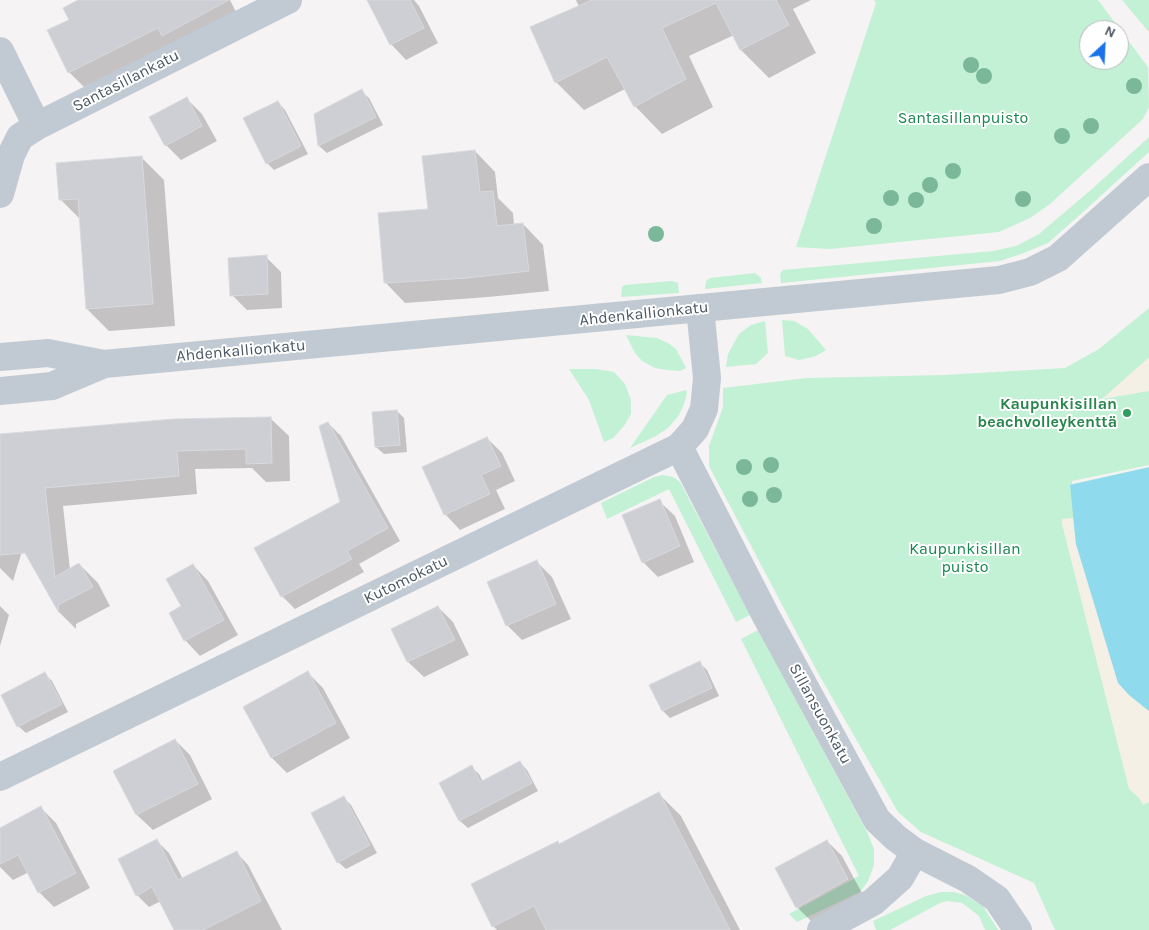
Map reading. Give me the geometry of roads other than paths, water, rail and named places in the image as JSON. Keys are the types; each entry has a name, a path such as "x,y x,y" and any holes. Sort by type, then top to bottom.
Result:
{"street":[{"name":"Santasillankatu","path":"0,194 11,155 20,137 37,126 288,0"},
{"path":"0,51 37,126"},
{"name":"Ahdenkallionkatu","path":"0,357 48,353 104,364 999,280 1030,272 1058,258 1149,176"},
{"name":"Kutomokatu","path":"0,777 679,448 695,429 704,409 707,378 700,308"},
{"name":"Ahdenkallionkatu","path":"0,391 52,386 104,364"},
{"name":"Sillansuonkatu","path":"679,448 766,616 877,820 896,838 915,852 941,864 983,888 997,899 1018,930"},
{"path":"821,930 873,902 900,878 915,852"}],"water":[{"path":"1149,467 1149,711 1129,695 1118,683 1076,544 1070,485"}],"place":[{"name":"Kaupunkisillan beachvolleykenttä","path":"1127,413"}],"park label":[{"name":"Santasillanpuisto","path":"963,118"},
{"name":"Kaupunkisillan puisto","path":"965,558"}]}
